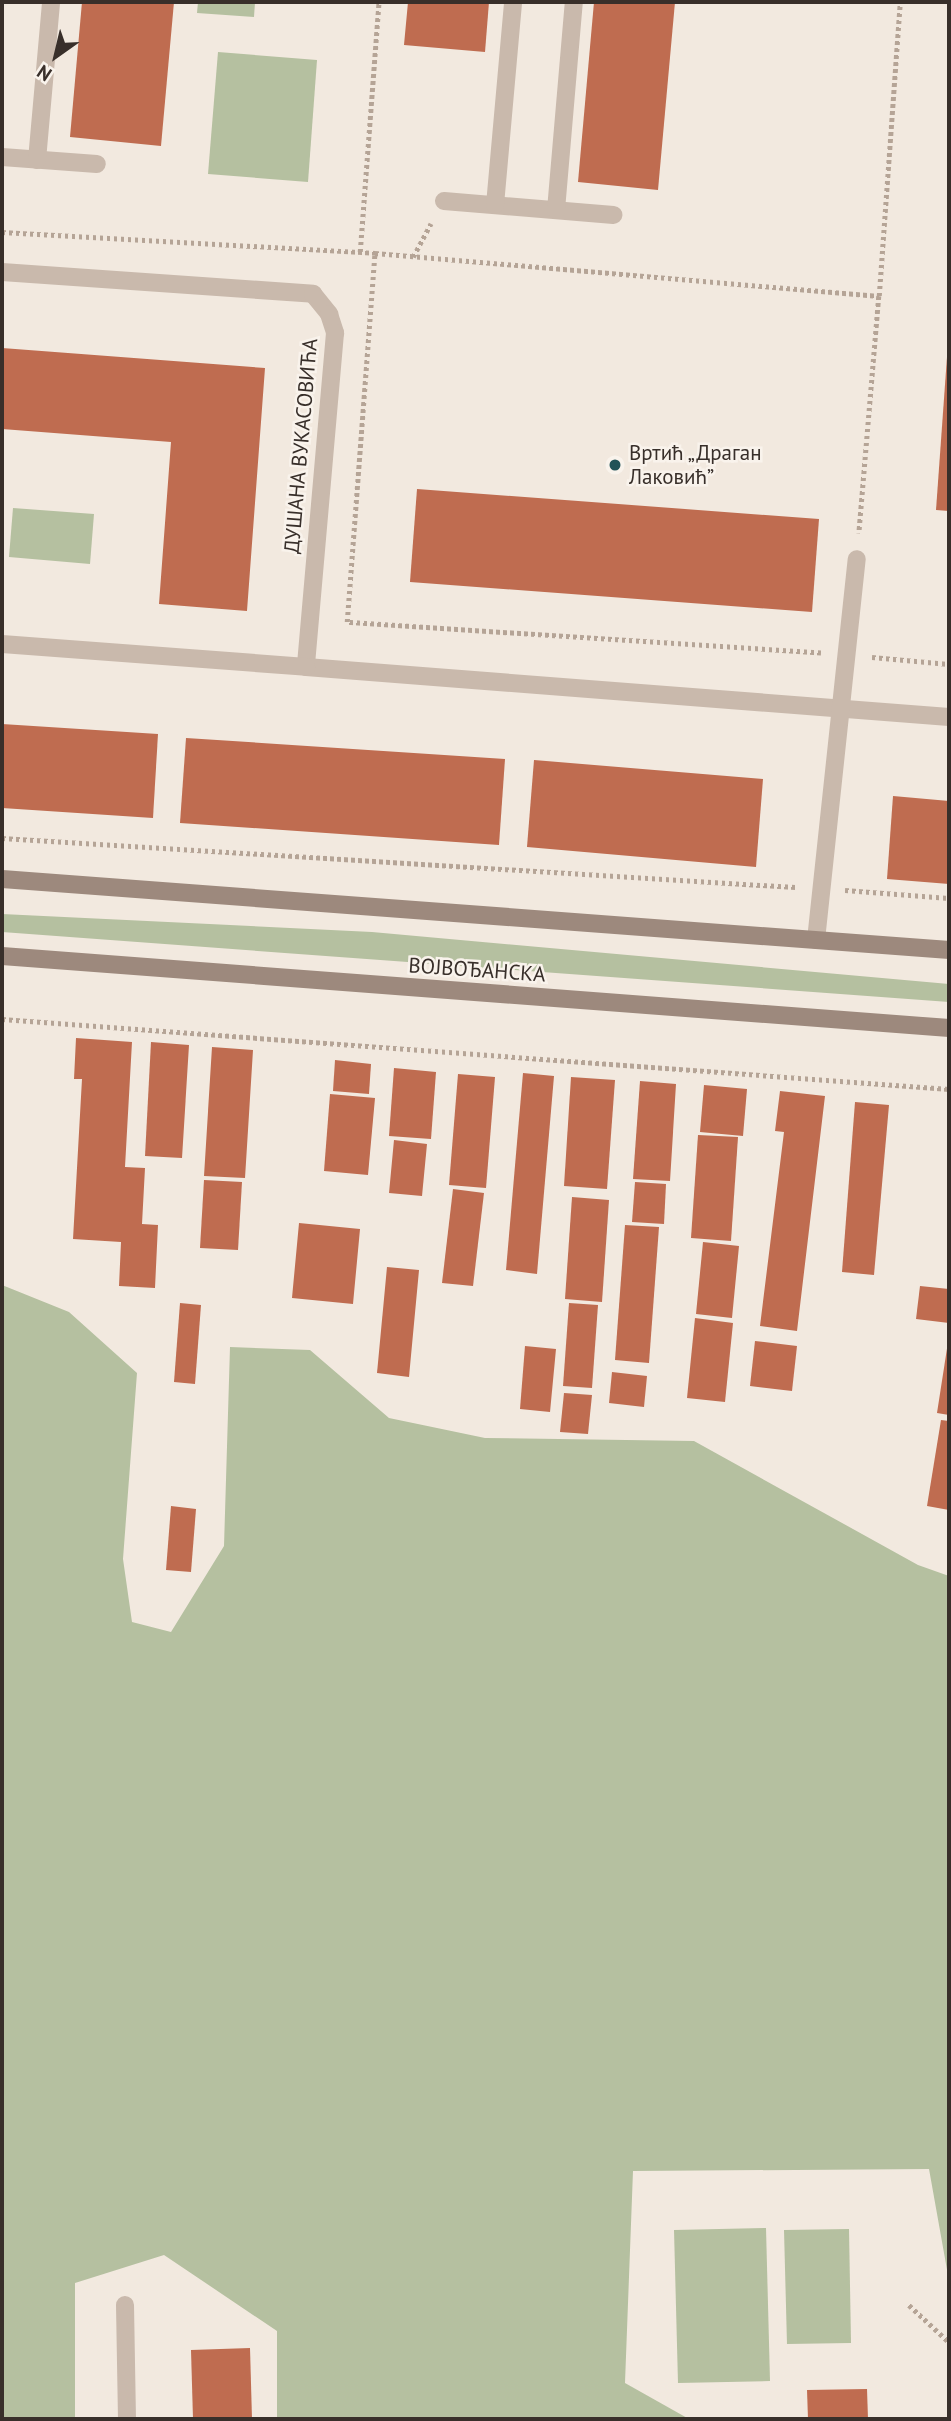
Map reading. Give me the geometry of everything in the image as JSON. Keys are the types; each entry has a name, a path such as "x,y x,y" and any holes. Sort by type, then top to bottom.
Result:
{"main road":[{"path":"2,879 949,950"},
{"name":"ВОЈВОЂАНСКА","path":"2,956 949,1028"}],"street":[{"path":"37,160 51,2"},
{"path":"495,205 513,2"},
{"path":"556,210 574,2"},
{"path":"2,157 97,164"},
{"path":"444,201 612,215"},
{"name":"ДУШАНА ВУКАСОВИЋА","path":"2,272 313,294 329,314 335,333 306,667"},
{"path":"816,940 843,654 857,558"},
{"path":"2,645 949,717"},
{"path":"125,2305 127,2419"}],"path":[{"path":"360,252 379,2"},
{"path":"857,558 880,296 900,2"},
{"path":"413,257 444,201"},
{"path":"2,232 375,253 880,296"},
{"path":"375,253 347,622 843,654 949,664"},
{"path":"2,838 949,898"},
{"path":"2,1019 949,1090"},
{"path":"909,2305 949,2342"}],"green space":[{"path":"198,2 255,2 254,17 197,13"},
{"path":"218,52 317,60 308,182 208,174"},
{"path":"13,508 94,514 90,564 9,557"},
{"path":"2,914 372,932 949,984 949,1002 2,932"},
{"path":"2,1285 69,1312 137,1373 123,1559 132,1622 171,1632 224,1546 230,1347 310,1350 389,1418 485,1438 694,1441 918,1565 949,1576 949,2281 929,2169 633,2171 625,2383 689,2419 277,2419 277,2331 164,2255 75,2283 75,2419 2,2419"},
{"path":"766,2228 770,2381 678,2383 674,2230"},
{"path":"849,2229 851,2343 787,2344 784,2230"}],"building":[{"path":"82,2 174,2 161,146 70,137"},
{"path":"408,2 489,2 485,52 404,45"},
{"path":"594,2 675,2 658,190 578,182"},
{"path":"949,329 949,511 936,510"},
{"path":"2,348 265,368 247,611 159,604 171,442 2,429"},
{"path":"417,489 819,519 812,612 410,582"},
{"path":"2,724 158,734 153,818 2,808"},
{"path":"186,738 505,759 499,845 180,823"},
{"path":"534,760 763,779 756,867 527,847"},
{"path":"893,796 949,801 949,884 887,879"},
{"path":"76,1038 132,1042 125,1167 145,1168 142,1224 158,1225 155,1288 119,1286 121,1242 73,1239 82,1079 74,1079"},
{"path":"151,1042 189,1045 182,1158 145,1156"},
{"path":"212,1047 253,1050 245,1178 204,1176"},
{"path":"335,1060 371,1064 369,1094 333,1091"},
{"path":"394,1068 436,1072 431,1139 389,1136"},
{"path":"523,1073 554,1076 537,1274 506,1270"},
{"path":"458,1074 495,1077 486,1188 449,1185"},
{"path":"571,1077 615,1080 607,1189 564,1186"},
{"path":"640,1081 676,1084 670,1181 633,1179"},
{"path":"704,1085 747,1089 743,1136 700,1132"},
{"path":"780,1091 825,1096 797,1331 760,1326 784,1132 775,1131"},
{"path":"330,1094 375,1098 368,1175 324,1171"},
{"path":"855,1102 889,1105 874,1275 842,1272"},
{"path":"698,1135 738,1137 731,1241 691,1238"},
{"path":"394,1140 427,1144 422,1196 389,1193"},
{"path":"204,1180 242,1182 238,1250 200,1248"},
{"path":"635,1182 666,1184 664,1224 632,1222"},
{"path":"453,1189 484,1193 473,1286 442,1283"},
{"path":"572,1197 609,1200 602,1302 565,1299"},
{"path":"299,1223 360,1229 353,1304 292,1298"},
{"path":"625,1225 659,1227 649,1363 615,1360"},
{"path":"703,1242 739,1246 732,1318 696,1314"},
{"path":"387,1267 419,1270 409,1377 377,1373"},
{"path":"920,1286 949,1289 949,1323 916,1319"},
{"path":"180,1303 201,1305 195,1384 174,1382"},
{"path":"569,1303 598,1305 592,1388 563,1386"},
{"path":"695,1318 733,1323 725,1402 687,1398"},
{"path":"755,1341 797,1346 792,1391 750,1386"},
{"path":"949,1342 949,1415 937,1413"},
{"path":"525,1346 556,1349 550,1412 520,1409"},
{"path":"612,1372 647,1376 644,1407 609,1403"},
{"path":"564,1393 592,1395 588,1434 560,1432"},
{"path":"941,1420 949,1421 949,1510 927,1506"},
{"path":"171,1506 196,1509 191,1572 166,1570"},
{"path":"250,2348 252,2419 193,2419 191,2350"},
{"path":"867,2389 868,2419 808,2419 807,2390"}],"place":[{"name":"Вртић „Драган Лаковић”","path":"615,465"}]}
